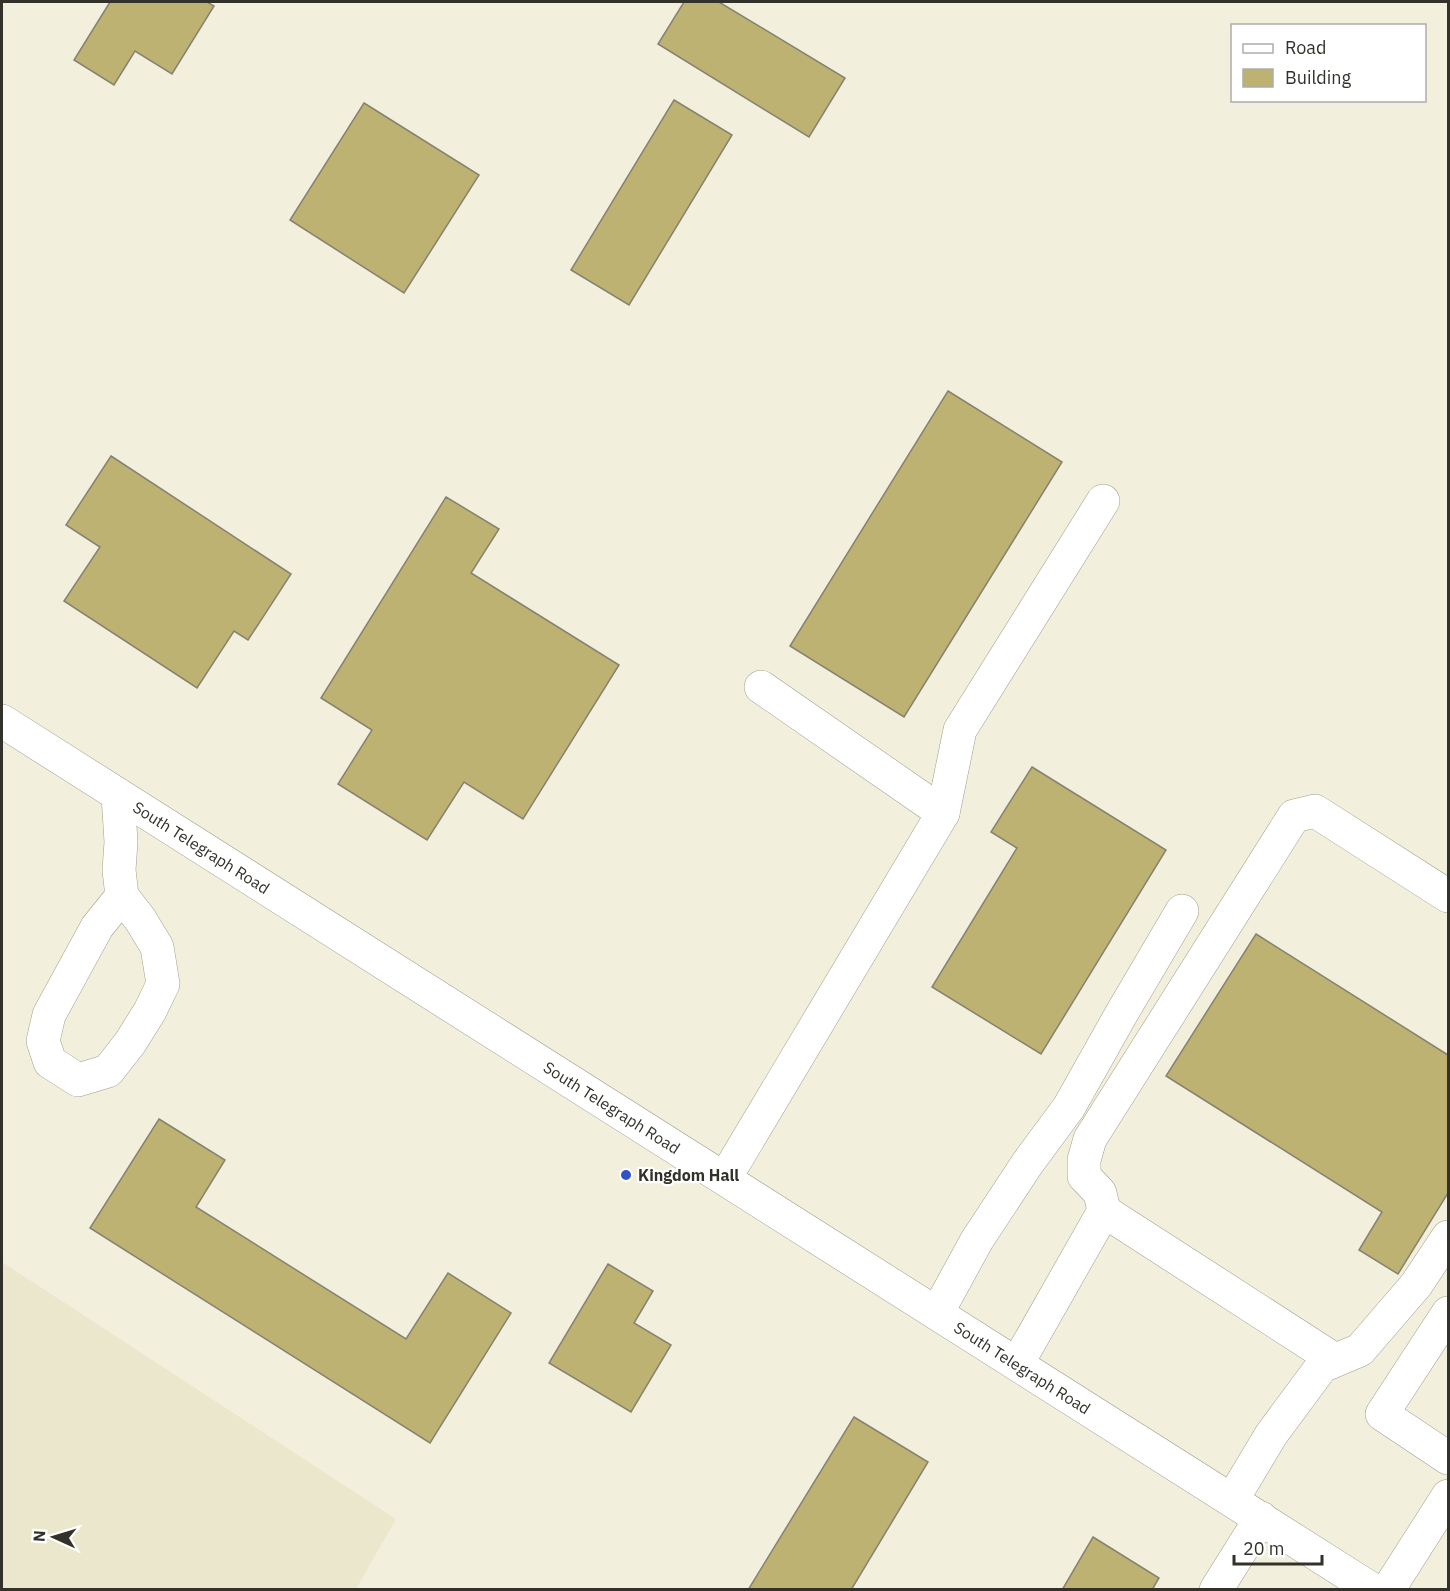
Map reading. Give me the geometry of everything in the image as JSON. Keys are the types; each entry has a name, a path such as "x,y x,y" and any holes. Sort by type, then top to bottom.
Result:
{"main road":[{"path":"725,1178 943,813 960,730 1103,501"},
{"path":"761,687 943,813"},
{"name":"South Telegraph Road","path":"2,721 1373,1590"},
{"path":"118,795 121,842 119,870 123,896 157,947 163,984 150,1011 130,1043 108,1071 78,1080 50,1062 44,1041 49,1016 97,927 123,896"},
{"path":"1017,1364 1104,1211 1100,1193 1084,1176 1084,1160 1090,1139 1294,816 1315,811 1449,896"},
{"path":"937,1313 977,1240 1027,1164 1069,1107 1182,911"},
{"path":"1104,1211 1335,1360"},
{"path":"1232,1500 1272,1435 1322,1366 1360,1350 1416,1285 1449,1237"},
{"path":"1449,1313 1382,1414 1449,1458"},
{"path":"1388,1590 1449,1496"},
{"path":"1216,1590 1261,1518"}],"shaded area":[{"path":"2,1262 396,1519 356,1589 2,1589"}],"building":[{"path":"110,2 207,2 214,6 172,74 135,51 114,85 74,60"},
{"path":"684,2 719,2 845,78 809,137 658,44"},
{"path":"674,100 732,135 629,305 571,270"},
{"path":"364,103 479,175 404,293 290,220"},
{"path":"948,391 1062,462 904,717 790,646"},
{"path":"111,456 291,574 248,640 234,631 197,688 64,601 100,547 66,525"},
{"path":"446,497 499,529 471,573 619,665 523,819 464,782 427,840 338,784 372,730 321,698"},
{"path":"1032,767 1166,850 1041,1054 932,987 1017,848 991,832"},
{"path":"1256,934 1448,1055 1448,1193 1398,1274 1359,1250 1382,1212 1166,1076"},
{"path":"159,1119 225,1160 196,1207 406,1339 448,1273 511,1313 430,1443 90,1228"},
{"path":"608,1264 653,1291 634,1323 671,1345 631,1412 549,1363"},
{"path":"854,1417 928,1462 851,1590 748,1590"},
{"path":"1093,1537 1159,1578 1152,1590 1062,1590"}],"place":[{"name":"Kingdom Hall","path":"626,1175"}]}
